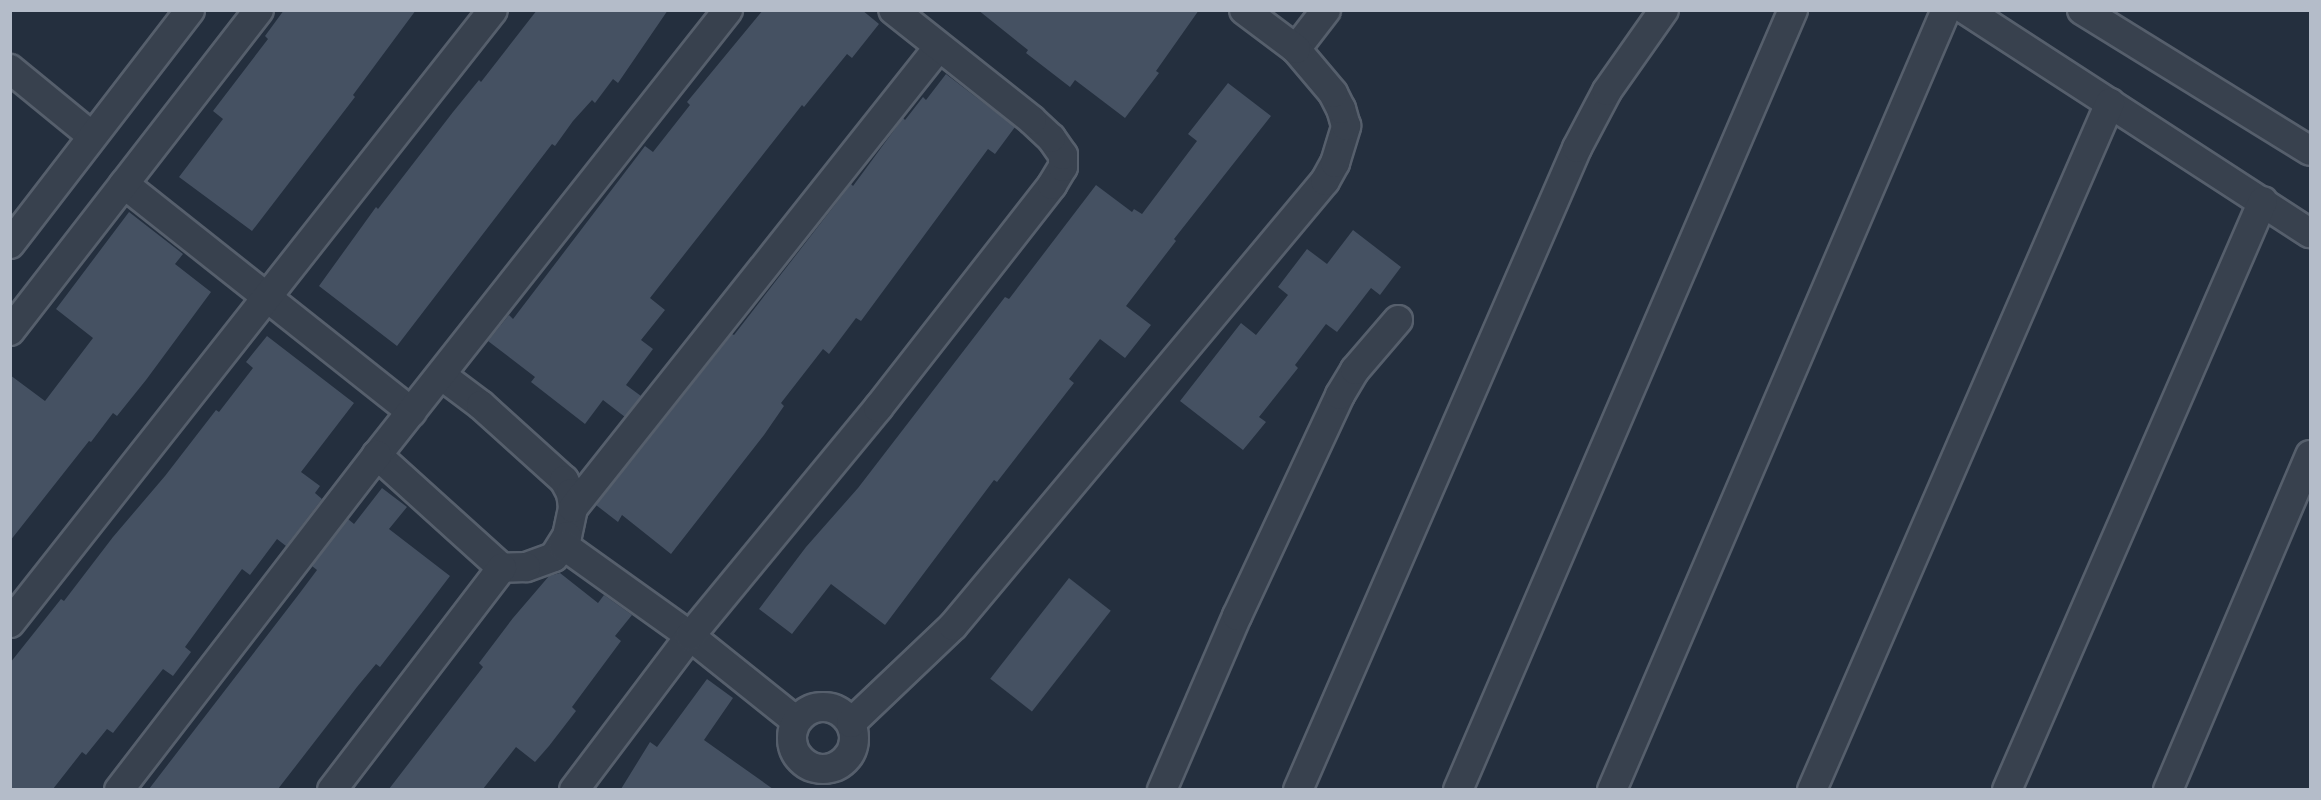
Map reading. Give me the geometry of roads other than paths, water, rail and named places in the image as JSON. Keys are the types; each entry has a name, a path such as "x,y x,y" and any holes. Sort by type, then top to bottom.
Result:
{"street":[{"path":"10,244 190,10"},
{"path":"10,331 259,10"},
{"path":"10,623 493,10"},
{"path":"119,789 377,455 728,10"},
{"path":"574,789 690,636 878,408 1053,185 1063,167 1063,155 1051,138 1032,120 938,48 893,10"},
{"path":"1296,49 1326,10"},
{"path":"1298,789 1577,148 1607,91 1664,10"},
{"path":"1458,789 1794,10"},
{"path":"1612,789 1946,10"},
{"path":"1966,10 2310,232"},
{"path":"2093,13 2307,142"},
{"path":"851,723 953,626 1325,181 1335,164 1346,126 1333,93 1296,49 1258,15"},
{"path":"573,508 938,48"},
{"path":"10,69 92,136"},
{"path":"1812,789 2110,103"},
{"path":"124,184 412,412"},
{"path":"2007,789 2263,201"},
{"path":"1162,789 1241,606 1340,395 1355,370 1398,320"},
{"path":"377,455 502,568 516,569 554,557 563,545 573,508 571,493 564,480 481,405 441,375"},
{"path":"2168,789 2310,455"},
{"path":"563,545 690,636 796,721"},
{"path":"332,789 502,568"},
{"path":"824,706 844,714 851,723 854,733 851,752 837,766 811,779 794,751 791,741 796,721 803,713 824,706"}]}
